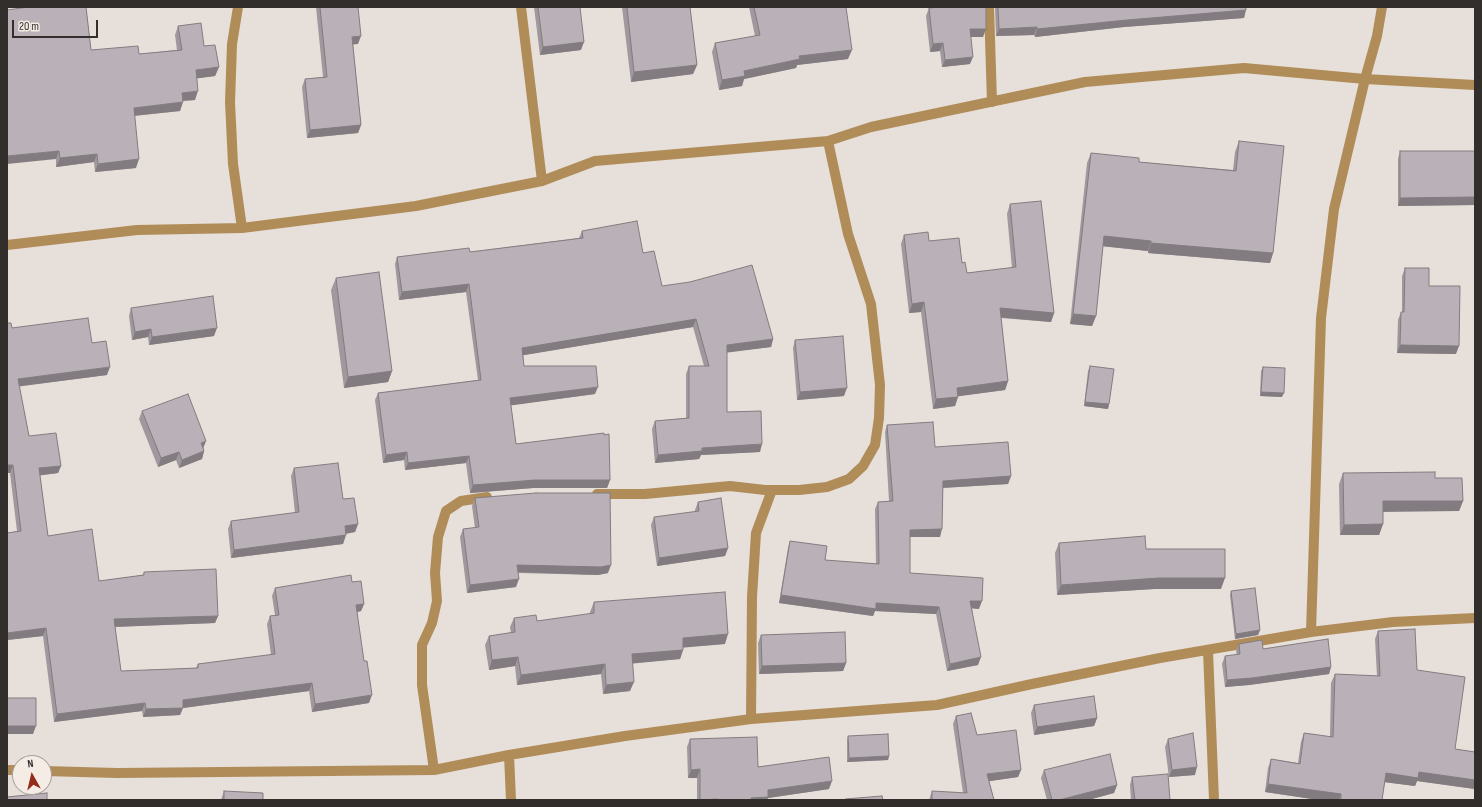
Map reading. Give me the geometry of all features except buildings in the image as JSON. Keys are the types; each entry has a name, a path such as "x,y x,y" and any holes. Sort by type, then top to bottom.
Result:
{"street":[{"path":"238,7 232,44 230,102 233,164 242,228"},
{"path":"521,7 542,181"},
{"path":"989,7 992,102"},
{"path":"1311,632 1321,318 1334,209 1365,79 1377,36 1382,7"},
{"path":"7,245 137,230 242,228 416,206 542,181 595,161 828,141 871,127 1085,82 1244,68 1365,79 1475,85"},
{"path":"589,494 645,494 730,486 772,490 799,490 827,487 848,479 863,466 875,445 879,418 880,385 871,304 848,234 828,141"},
{"path":"751,719 752,597 756,533 772,490"},
{"path":"434,770 422,685 422,644 432,623 437,601 435,573 438,537 446,511 461,501 494,497"},
{"path":"52,771 434,770 509,755 625,736 751,719 937,705 1160,658 1208,651 1311,632 1393,622 1475,618"},
{"path":"1208,651 1214,800"},
{"path":"509,755 511,800"}]}
